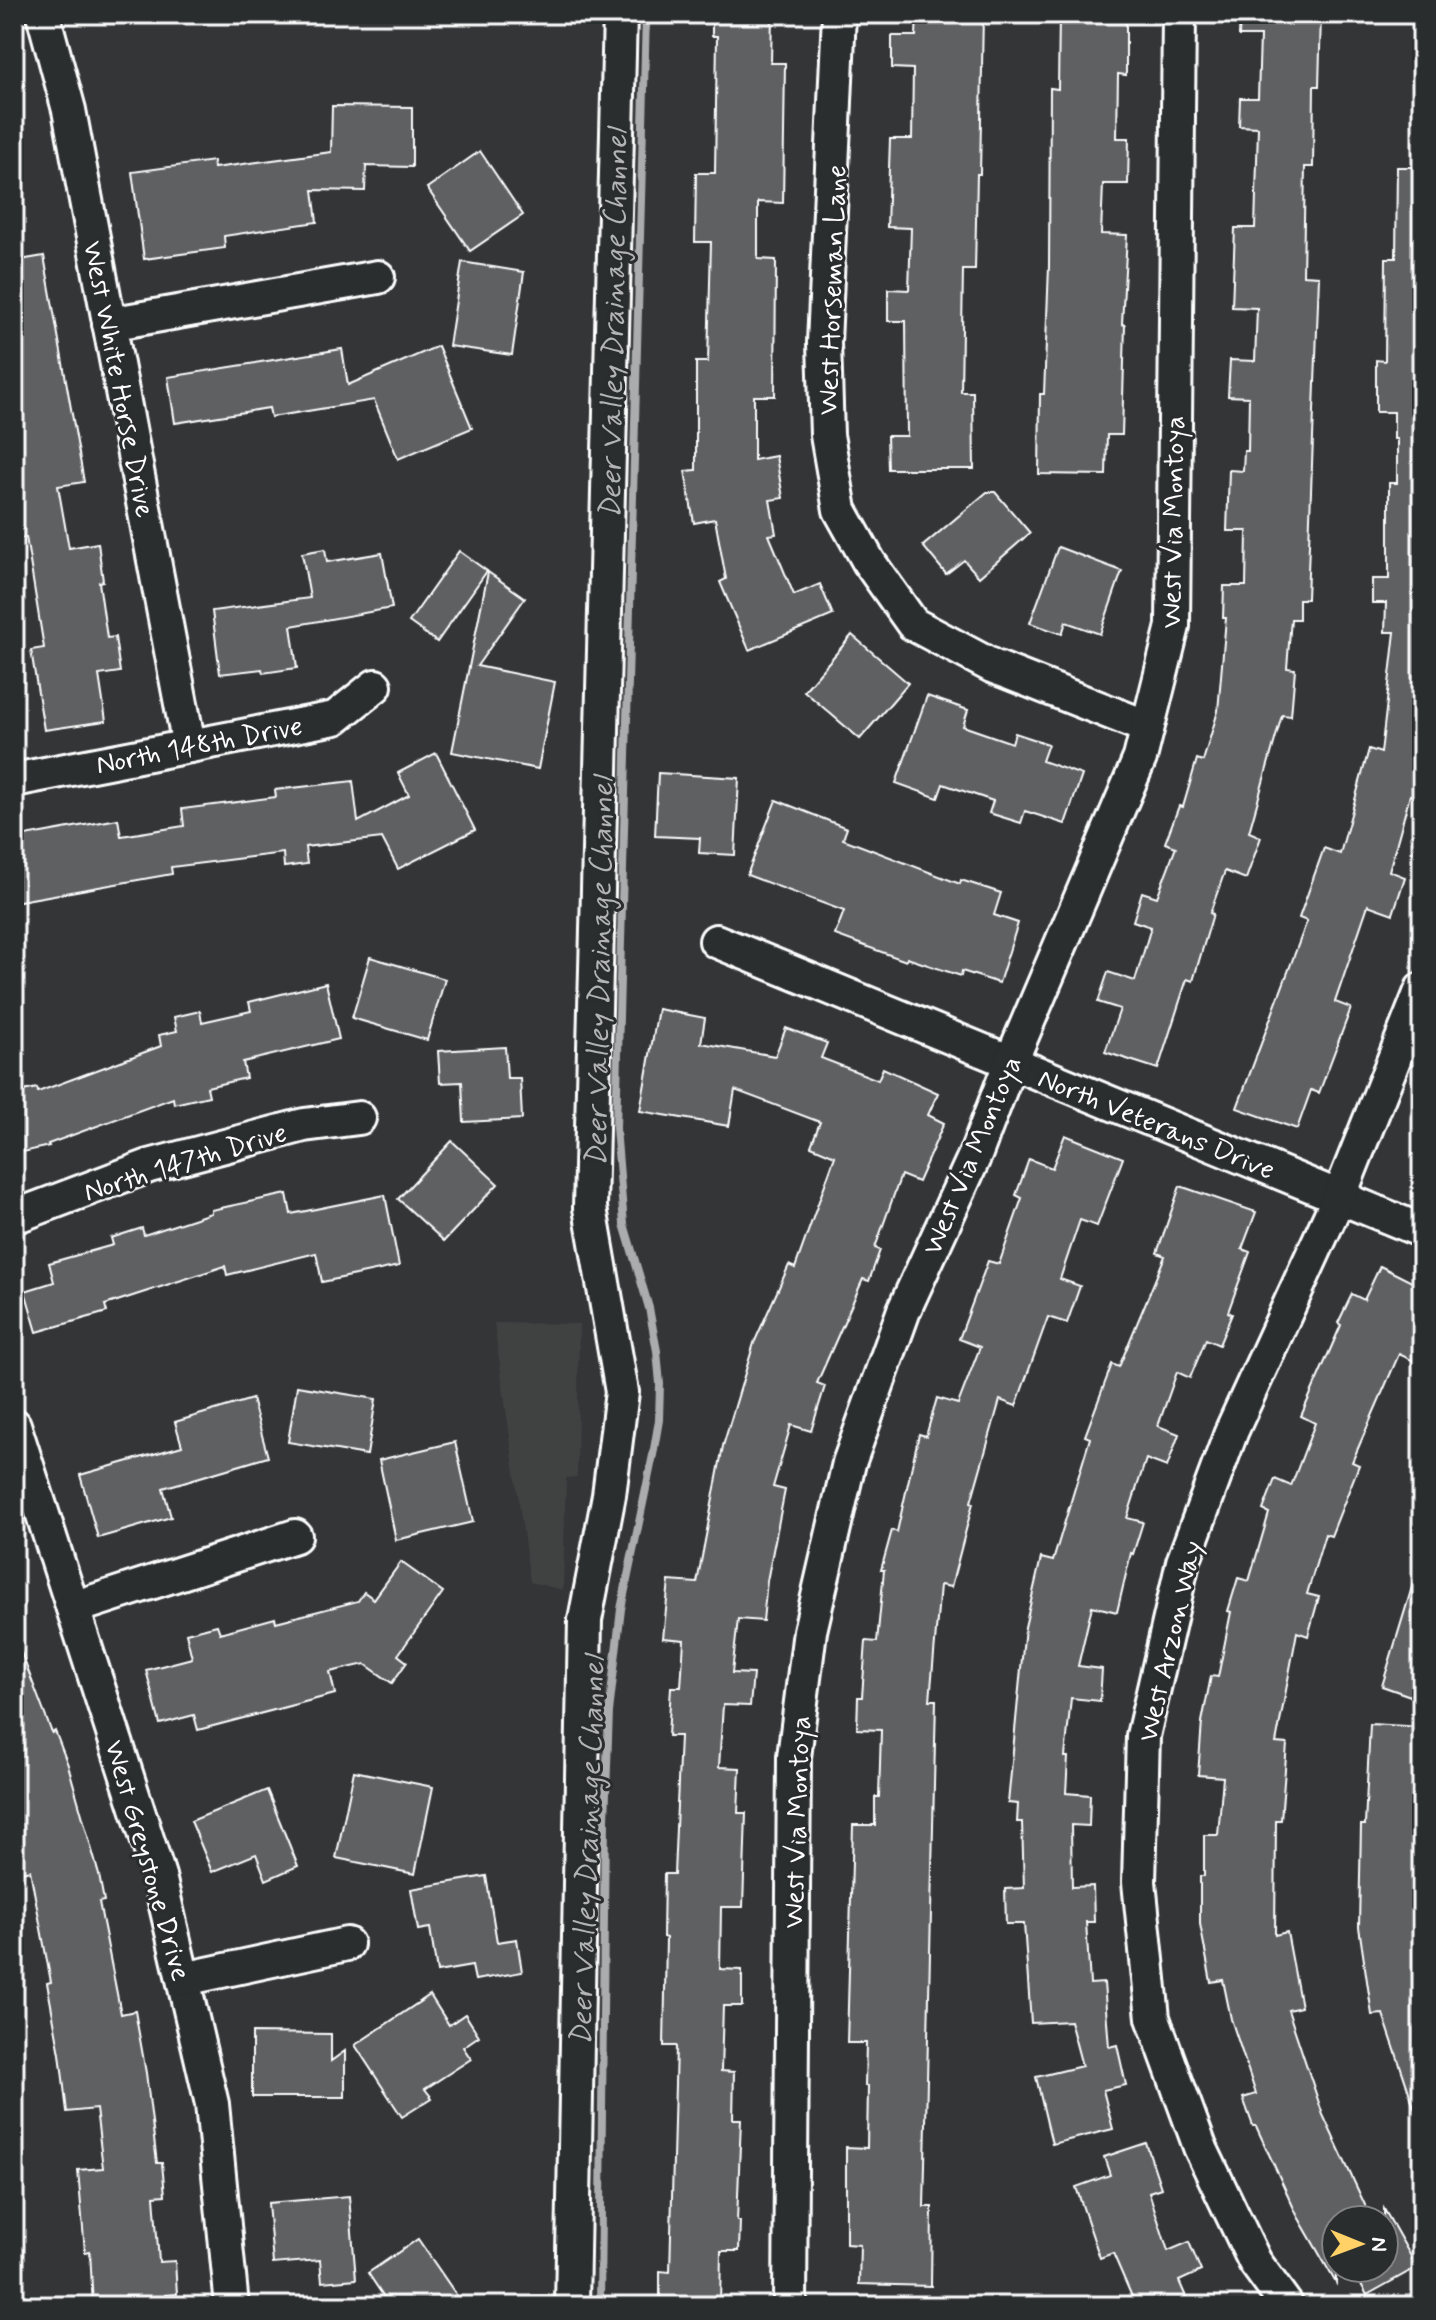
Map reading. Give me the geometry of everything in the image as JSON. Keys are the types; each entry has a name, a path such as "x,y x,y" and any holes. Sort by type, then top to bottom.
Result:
{"street":[{"name":"West White Horse Drive","path":"43,14 69,110 189,746"},
{"path":"572,2306 585,1620 609,1495 622,1392 590,1208 620,14"},
{"name":"West Horseman Lane","path":"839,14 824,343 827,435 840,510 869,562 913,624 992,666 1147,727"},
{"name":"West Via Montoya","path":"790,2306 794,1757 810,1631 849,1463 904,1310 976,1153 1010,1064 1140,758 1173,626 1179,14"},
{"path":"109,324 378,277"},
{"name":"North 148th Drive","path":"14,780 335,718 375,686"},
{"name":"North Veterans Drive","path":"716,941 1422,1231"},
{"name":"West Arzon Way","path":"1287,2306 1255,2262 1200,2147 1153,2018 1139,1882 1143,1736 1183,1562 1232,1430 1339,1197 1422,989"},
{"name":"North 147th Drive","path":"14,1217 149,1166 304,1125 359,1118"},
{"name":"West Greystone Drive","path":"14,1425 159,1876 212,2104 232,2306"},
{"path":"73,1608 295,1536"},
{"path":"184,1979 347,1944"}],"shaded area":[{"path":"494,1323 579,1324 577,1477 566,1478 563,1590 530,1582"}],"building":[{"path":"712,14 772,14 771,63 785,63 783,203 758,202 758,259 776,260 775,396 754,396 754,460 776,456 783,498 770,500 776,534 769,535 794,595 820,584 833,615 749,650 720,582 726,579 715,519 694,523 685,471 696,470 696,362 708,362 711,242 695,242 696,173 715,173 717,36 712,36"},
{"path":"917,14 983,14 975,270 963,270 961,392 973,392 974,469 888,469 887,436 907,436 906,321 888,321 888,289 909,290 911,228 887,227 890,139 912,139 913,69 892,68 892,36 916,36"},
{"path":"1059,14 1126,14 1126,75 1118,74 1117,138 1129,138 1128,184 1103,184 1101,234 1127,235 1122,324 1125,325 1122,435 1107,435 1106,475 1039,474 1040,394 1044,394 1049,266 1050,88 1058,89"},
{"path":"1240,14 1321,14 1319,86 1314,86 1313,167 1305,167 1303,275 1319,276 1307,599 1299,599 1299,619 1291,619 1287,668 1295,669 1291,716 1282,715 1249,832 1261,837 1246,879 1225,871 1210,913 1213,914 1193,981 1187,979 1158,1069 1105,1052 1120,1009 1098,1002 1108,972 1135,981 1151,927 1133,921 1142,892 1157,897 1176,847 1165,843 1179,806 1183,807 1197,759 1203,761 1218,711 1226,618 1223,618 1224,586 1246,586 1247,531 1227,531 1229,470 1243,471 1244,451 1248,451 1249,397 1228,396 1230,360 1255,361 1257,308 1232,307 1235,228 1255,228 1258,127 1239,126 1240,98 1258,98 1260,36 1239,36"},
{"path":"332,106 412,107 412,167 366,166 365,191 313,190 317,222 224,236 225,248 144,259 132,172 213,161 214,168 331,152"},
{"path":"480,151 523,215 470,251 427,188"},
{"path":"1397,167 1422,167 1422,799 1410,795 1389,871 1405,877 1393,914 1368,905 1335,1002 1351,1008 1319,1093 1311,1090 1297,1129 1237,1108 1307,921 1299,918 1324,848 1340,854 1369,749 1381,753 1395,632 1385,632 1386,603 1372,603 1372,579 1389,579 1389,483 1397,483 1397,439 1394,439 1394,412 1376,412 1376,360 1385,361 1386,258 1396,258"},
{"path":"44,256 84,482 58,486 69,548 98,543 103,581 99,582 107,638 115,637 120,672 99,675 106,721 44,730 31,650 44,648 26,537 14,540 14,261"},
{"path":"462,262 524,272 512,355 449,346"},
{"path":"438,346 472,428 398,459 374,400 271,417 269,408 175,423 168,377 342,349 348,385"},
{"path":"987,492 995,492 1030,533 979,577 964,560 946,574 923,546"},
{"path":"1058,547 1122,571 1100,634 1066,622 1062,634 1030,623"},
{"path":"325,549 327,562 382,553 392,608 291,626 297,668 220,674 212,611 310,598 302,553"},
{"path":"459,551 487,571 437,642 409,622"},
{"path":"488,572 525,598 477,666 555,682 538,769 452,752"},
{"path":"852,635 908,683 860,739 804,691"},
{"path":"927,696 968,710 963,726 1012,743 1015,733 1048,744 1042,761 1082,775 1065,824 1025,811 1021,823 989,813 993,801 943,784 938,798 896,783"},
{"path":"436,753 475,830 398,869 382,838 305,847 307,864 284,867 283,853 171,867 172,874 14,902 14,838 118,819 121,836 184,826 182,809 276,797 275,790 353,781 358,822 409,795 398,773"},
{"path":"658,773 739,778 735,855 699,853 700,838 655,836"},
{"path":"776,800 847,828 843,839 960,884 961,880 1001,893 994,915 1018,923 999,983 962,971 961,976 907,958 906,961 835,935 844,911 747,875"},
{"path":"370,957 445,979 427,1040 352,1018"},
{"path":"326,983 339,1039 243,1062 246,1078 207,1087 209,1096 174,1104 173,1098 49,1146 14,1154 14,1093 37,1088 38,1092 161,1046 159,1035 177,1031 174,1017 200,1011 202,1022 251,1011 249,1002"},
{"path":"658,1009 705,1018 701,1043 775,1056 786,1028 827,1043 821,1058 878,1080 883,1068 938,1093 928,1115 944,1123 918,1182 901,1175 875,1248 880,1250 869,1281 863,1279 817,1383 825,1386 811,1431 791,1425 773,1487 785,1490 767,1581 763,1621 738,1619 732,1673 753,1674 750,1706 723,1705 719,1767 740,1768 738,1813 746,1813 743,1907 721,1907 720,1969 742,1970 742,2006 723,2006 721,2071 734,2072 733,2119 741,2119 737,2221 740,2221 739,2251 721,2251 720,2306 660,2306 660,2271 670,2272 676,2046 664,2046 666,1938 663,1937 664,1874 674,1874 680,1736 668,1736 671,1687 681,1687 684,1640 663,1638 669,1581 697,1583 723,1446 754,1343 789,1265 795,1268 835,1156 811,1146 820,1122 735,1090 729,1126 640,1111"},
{"path":"505,1047 507,1078 520,1078 522,1119 464,1122 462,1082 440,1083 438,1051"},
{"path":"1065,1135 1123,1158 1097,1226 1080,1220 1060,1279 1080,1286 1067,1323 1048,1317 1016,1406 1000,1400 951,1587 940,1585 930,1700 936,1700 924,2207 932,2207 931,2286 859,2284 860,2245 846,2244 846,2147 867,2148 866,2043 847,2043 853,1825 875,1825 881,1730 857,1729 866,1641 877,1642 884,1570 881,1570 892,1530 897,1532 919,1434 926,1436 937,1398 958,1404 980,1347 959,1339 988,1261 999,1264 1022,1198 1016,1195 1029,1159 1052,1168"},
{"path":"452,1141 498,1184 444,1241 398,1199"},
{"path":"1180,1186 1256,1212 1242,1249 1250,1252 1228,1312 1232,1314 1219,1345 1206,1339 1190,1378 1177,1372 1158,1426 1179,1434 1167,1467 1146,1459 1127,1518 1143,1522 1131,1553 1117,1612 1092,1606 1078,1666 1102,1669 1100,1701 1071,1698 1065,1757 1068,1757 1066,1793 1090,1795 1089,1826 1071,1825 1072,1887 1093,1886 1094,1922 1086,1922 1090,1984 1104,1983 1109,2047 1117,2045 1126,2085 1103,2090 1113,2129 1052,2144 1036,2077 1082,2066 1070,2021 1031,2023 1024,1924 1006,1924 1005,1889 1024,1888 1022,1822 1017,1822 1018,1804 1008,1803 1025,1627 1041,1558 1053,1561 1090,1438 1085,1436 1112,1364 1119,1367 1165,1256 1157,1253"},
{"path":"287,1194 291,1214 385,1195 399,1266 322,1282 316,1253 227,1275 225,1266 105,1305 107,1312 37,1332 25,1291 54,1282 49,1263 113,1245 111,1238 142,1228 144,1235 211,1213 211,1210"},
{"path":"1380,1266 1422,1287 1422,1349 1416,1362 1399,1354 1352,1462 1359,1465 1331,1536 1325,1534 1307,1594 1319,1597 1308,1636 1297,1632 1276,1743 1287,1744 1281,1820 1276,1820 1275,1935 1287,1932 1301,2007 1288,2010 1323,2115 1365,2204 1320,2204 1320,2255 1297,2215 1256,2126 1253,2126 1243,2098 1256,2094 1231,2019 1223,1980 1211,1982 1200,1924 1200,1876 1204,1876 1204,1835 1218,1835 1223,1777 1198,1775 1202,1722 1211,1676 1218,1677 1231,1612 1228,1611 1238,1578 1249,1581 1269,1513 1263,1510 1275,1479 1291,1486 1315,1423 1301,1416 1341,1325 1338,1323 1352,1294 1364,1300"},
{"path":"297,1386 376,1399 367,1455 288,1442"},
{"path":"252,1399 268,1457 163,1488 171,1517 98,1538 80,1475 182,1446 175,1422"},
{"path":"455,1442 473,1522 396,1540 379,1460"},
{"path":"401,1562 443,1592 398,1655 407,1662 392,1683 365,1664 330,1672 335,1694 198,1730 194,1715 160,1724 146,1670 192,1658 186,1633 217,1625 220,1633 275,1618 276,1622 358,1601 364,1592 374,1599"},
{"path":"1416,1574 1422,1575 1422,1700 1382,1686"},
{"path":"16,1639 52,1733 55,1731 68,1765 99,1875 104,1901 99,1902 121,2014 135,2011 157,2163 162,2163 165,2195 154,2196 159,2262 175,2261 177,2294 165,2295 166,2306 93,2306 90,2251 85,2252 78,2170 103,2168 96,2109 67,2112 47,1983 51,1982 30,1870 14,1874"},
{"path":"1370,1724 1422,1727 1422,2118 1418,2119 1383,2014 1372,2015 1359,1927 1361,1825 1365,1825"},
{"path":"354,1771 433,1787 415,1874 336,1858"},
{"path":"267,1790 298,1866 266,1880 256,1854 212,1872 191,1821"},
{"path":"486,1876 497,1942 517,1939 522,1972 475,1980 472,1966 437,1972 430,1928 418,1930 411,1889"},
{"path":"430,1995 449,2025 465,2014 479,2036 463,2047 471,2059 425,2089 432,2098 402,2117 355,2045"},
{"path":"252,2033 331,2034 331,2061 345,2051 345,2097 252,2097"},
{"path":"1146,2143 1161,2188 1149,2192 1168,2251 1189,2242 1201,2271 1179,2281 1190,2306 1136,2306 1113,2253 1100,2258 1076,2187 1110,2175 1104,2157"},
{"path":"349,2196 356,2279 322,2282 320,2260 273,2264 268,2203"},
{"path":"1400,2237 1417,2267 1400,2277"},
{"path":"418,2239 464,2306 390,2306 368,2273"},
{"path":"1361,2284 1387,2284 1367,2295"}],"waterway":[{"name":"Deer Valley Drainage Channel","path":"600,2306 609,1712 621,1609 659,1420 660,1384 649,1308 624,1224 616,1128 646,14"}]}
